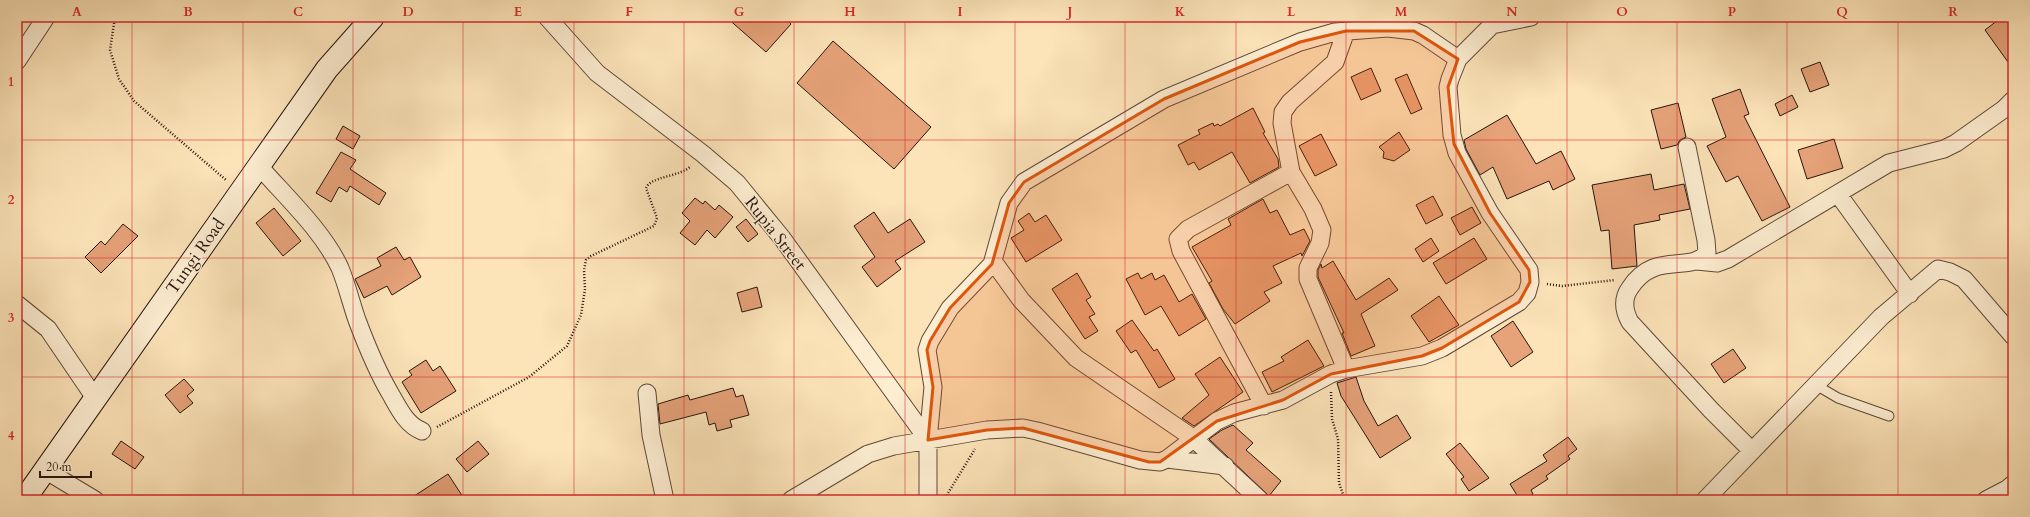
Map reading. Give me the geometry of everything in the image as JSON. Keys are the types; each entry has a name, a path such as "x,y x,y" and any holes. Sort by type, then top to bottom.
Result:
{"main road":[{"name":"Tungi Road","path":"24,500 327,69 373,17"}],"street":[{"path":"19,51 46,17"},
{"name":"Rupia Street","path":"547,17 597,73 703,154 737,183 782,238 928,440"},
{"path":"791,500 868,454 894,446 987,430 1030,430 1149,462 1160,462 1167,459 1193,438 1227,416 1293,396 1339,371 1422,356 1442,348 1512,307 1527,293 1530,282 1530,270 1490,213 1454,144 1448,87 1458,59 1492,21 1531,17"},
{"path":"928,500 928,440 934,387 927,350 930,341 950,308 993,261 1009,203 1024,182 1164,99 1338,26 1388,28 1414,31 1423,35 1458,59"},
{"path":"1338,26 1337,59 1290,102 1283,112 1282,123 1291,172 1313,209 1322,230 1320,243 1308,268 1308,279 1339,371"},
{"path":"1752,451 1711,410 1630,322 1624,307 1625,299 1627,292 1636,278 1655,266 1696,261 1717,262 1728,259 1889,163 1944,149 1956,143 2004,110 2013,100"},
{"path":"1687,147 1708,250 1704,257 1696,261"},
{"path":"259,166 317,232 331,252 340,269 358,321 386,386 403,415 415,429 422,431"},
{"path":"1264,406 1181,251 1178,239 1188,229 1291,172"},
{"path":"1838,194 1910,294"},
{"path":"993,261 1021,300 1076,358 1193,438 1260,500"},
{"path":"1705,500 1881,317 1910,294 1938,268 1958,275 1970,285 2013,336"},
{"path":"17,304 48,329 95,398"},
{"path":"647,393 650,435 665,500"},
{"path":"1167,459 1225,466"},
{"path":"45,470 95,500"},
{"path":"1986,500 2007,490 2013,484"}],"lane":[{"path":"1816,385 1838,398 1889,416"}],"path":[{"path":"114,17 110,50 119,79 134,101 240,193"},
{"path":"422,431 430,432 529,377 567,346 581,315 585,289 584,270 586,260 591,256 654,226 657,218 646,188 648,184 654,180 676,175 688,168 703,154"},
{"path":"1530,282 1562,286 1636,278"},
{"path":"1339,371 1332,419 1338,438 1339,483 1344,500"},
{"path":"944,500 987,430"},
{"path":"1273,500 1284,500"}],"highlighted area":[{"path":"1346,31 1414,31 1458,59 1448,87 1454,144 1490,213 1529,270 1530,282 1519,302 1442,348 1422,356 1331,374 1283,400 1217,421 1160,462 1149,462 1023,428 987,430 928,440 933,387 927,350 930,341 950,308 992,264 1009,203 1024,182 1164,99 1300,42"}],"building":[{"path":"726,17 784,17 791,24 766,52"},
{"path":"2002,17 2013,17 2013,69 1985,30"},
{"path":"833,41 931,127 894,169 797,83"},
{"path":"1820,62 1829,85 1810,92 1801,69"},
{"path":"1371,68 1381,91 1361,100 1351,77"},
{"path":"1407,74 1422,109 1411,114 1395,79"},
{"path":"1740,89 1749,114 1744,116 1790,207 1762,221 1738,176 1726,182 1707,146 1726,137 1712,99"},
{"path":"1792,95 1798,107 1780,116 1775,104"},
{"path":"1678,103 1686,137 1680,140 1677,145 1661,149 1651,110"},
{"path":"1253,108 1265,132 1263,133 1278,159 1279,167 1250,183 1232,152 1199,170 1194,162 1188,165 1178,145 1200,134 1198,130 1213,123 1214,126 1218,124 1220,126"},
{"path":"1507,115 1536,164 1561,151 1575,179 1553,190 1549,181 1507,199 1493,167 1480,175 1466,149 1464,140"},
{"path":"343,126 360,136 353,149 336,139"},
{"path":"1399,132 1410,150 1394,161 1383,158 1384,152 1379,147"},
{"path":"1321,134 1337,165 1315,176 1299,146"},
{"path":"1834,139 1843,168 1807,179 1798,150"},
{"path":"341,152 356,160 350,169 386,193 379,205 350,186 347,192 339,187 331,202 316,193"},
{"path":"1651,174 1654,190 1684,184 1690,209 1659,215 1660,220 1634,225 1637,266 1612,269 1609,230 1601,231 1592,185"},
{"path":"1433,196 1443,215 1426,224 1416,205"},
{"path":"695,198 703,204 705,201 715,210 719,205 733,217 715,238 707,230 695,245 680,233 690,221 682,213"},
{"path":"1263,199 1270,213 1277,210 1290,235 1304,229 1310,241 1302,256 1301,253 1273,266 1282,283 1264,292 1270,301 1235,324 1223,309 1209,283 1212,281 1192,247 1231,225 1228,219"},
{"path":"1472,207 1481,223 1460,235 1451,218"},
{"path":"274,208 301,241 283,256 256,223"},
{"path":"874,212 888,233 910,219 925,242 895,261 901,269 877,287 862,267 875,257 854,226"},
{"path":"1029,213 1035,222 1046,215 1062,240 1026,262 1011,238 1024,230 1018,221"},
{"path":"746,219 758,234 748,242 736,227"},
{"path":"123,224 138,236 101,273 85,257 101,241 105,245"},
{"path":"1431,238 1439,251 1423,262 1415,249"},
{"path":"1474,238 1487,259 1446,284 1433,263"},
{"path":"396,247 404,260 410,257 421,277 392,295 387,286 364,298 355,279 381,266 377,258"},
{"path":"1333,261 1356,300 1389,278 1398,290 1361,314 1375,346 1351,356 1342,333 1344,333 1318,277 1318,270 1321,264 1322,268"},
{"path":"1077,273 1091,297 1086,300 1095,314 1089,317 1098,331 1085,339 1052,289"},
{"path":"1138,273 1141,279 1152,273 1155,280 1164,275 1179,302 1192,294 1206,319 1179,336 1161,306 1145,315 1126,279"},
{"path":"757,287 762,307 742,312 737,293"},
{"path":"1439,296 1459,325 1429,342 1411,316"},
{"path":"1132,320 1154,351 1157,349 1175,379 1159,388 1136,350 1131,353 1116,331"},
{"path":"1513,321 1533,352 1511,367 1491,336"},
{"path":"1308,340 1324,366 1272,392 1262,372 1284,361 1281,357"},
{"path":"1733,349 1746,368 1724,383 1711,364"},
{"path":"1220,357 1243,392 1194,426 1182,418 1209,395 1195,374"},
{"path":"426,360 433,371 440,366 456,391 421,413 402,382 412,375 409,371"},
{"path":"1356,377 1364,401 1378,426 1397,415 1411,438 1380,458 1341,396 1337,383"},
{"path":"184,379 194,390 187,396 193,403 180,413 165,395"},
{"path":"733,388 736,397 743,395 749,415 730,420 732,427 717,431 715,423 709,425 706,412 660,424 658,404 688,395 690,400"},
{"path":"1233,425 1253,443 1246,450 1281,481 1269,496 1209,439 1222,430"},
{"path":"1568,437 1577,449 1568,456 1570,459 1546,476 1548,479 1531,490 1533,494 1525,500 1520,500 1510,484 1547,461 1543,455"},
{"path":"121,441 144,457 135,469 112,454"},
{"path":"478,441 489,454 467,472 456,459"},
{"path":"1460,443 1489,478 1469,491 1461,479 1464,477 1446,454"},
{"path":"448,474 465,500 408,500"}]}
